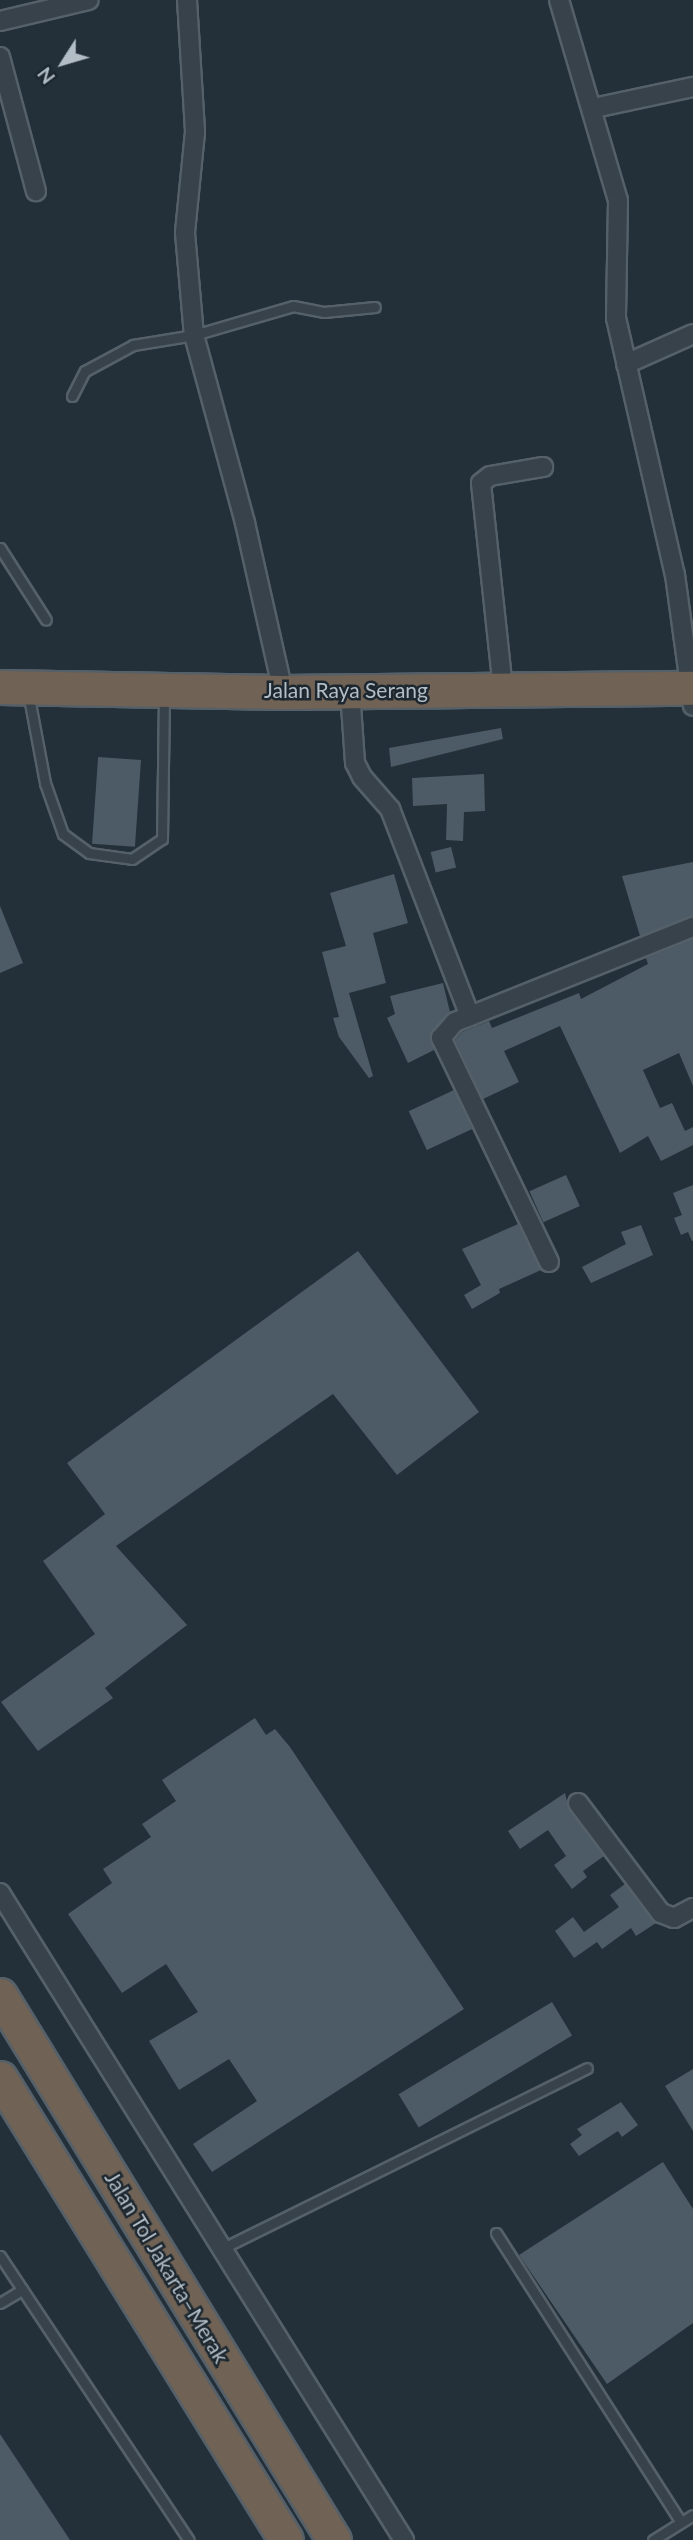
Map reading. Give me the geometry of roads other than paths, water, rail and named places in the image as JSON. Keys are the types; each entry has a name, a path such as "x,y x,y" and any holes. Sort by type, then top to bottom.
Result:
{"highway":[{"name":"Jalan Raya Serang","path":"13,687 164,687 283,692 503,689 691,694"},
{"name":"Jalan Tol Jakarta–Merak","path":"0,1995 334,2540"},
{"name":"Jalan Tol Jakarta–Merak","path":"0,2078 286,2540"}],"street":[{"path":"0,21 58,4 89,0"},
{"path":"187,0 195,132 186,233 194,335 283,692"},
{"path":"559,0 594,108 620,215 614,286 626,364 674,575 691,694"},
{"path":"0,57 36,191"},
{"path":"594,108 693,87"},
{"path":"626,364 693,334"},
{"path":"503,689 481,483 491,476 543,467"},
{"path":"350,691 355,763 362,778 390,809 470,1016"},
{"path":"549,1262 441,1038 455,1022 693,927"},
{"path":"578,1803 661,1913 674,1918 693,1908"},
{"path":"0,1894 404,2540"}],"lane":[{"path":"72,396 85,371 109,354 133,345 194,335 293,306 324,312 375,307"},
{"path":"0,548 46,620"},
{"path":"13,687 64,834 89,853 132,859 162,839 164,687"},
{"path":"220,2249 587,2068"},
{"path":"496,2233 681,2522"},
{"path":"0,2256 189,2540"},
{"path":"0,2303 22,2290"},
{"path":"653,2540 693,2515"}]}
